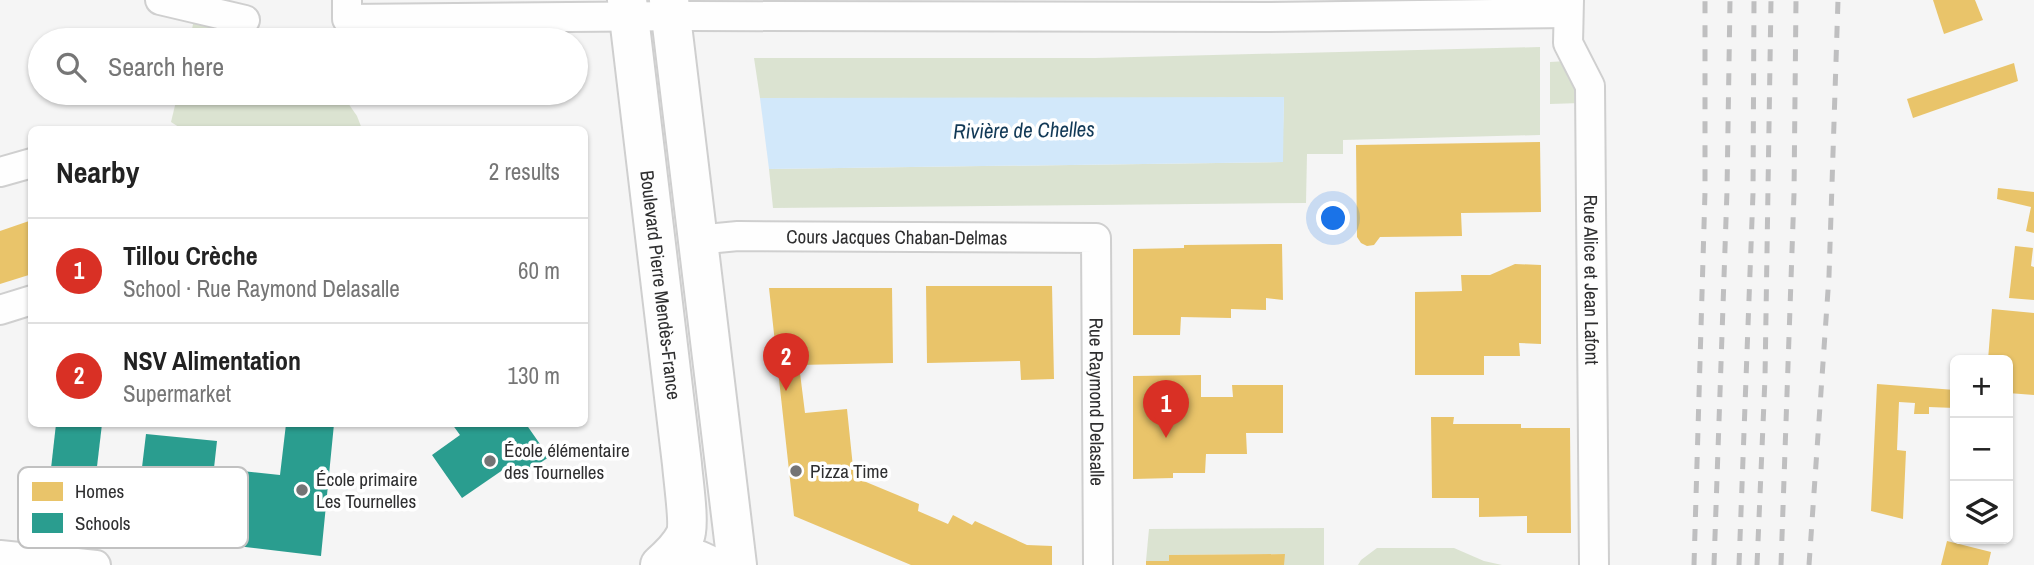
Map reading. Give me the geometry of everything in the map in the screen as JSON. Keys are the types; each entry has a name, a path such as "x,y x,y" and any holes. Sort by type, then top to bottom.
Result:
{"main road":[{"path":"670,8 737,565"},
{"name":"Boulevard Pierre Mendès-France","path":"628,9 678,424 687,530 685,537 661,564"},
{"path":"661,564 698,560 709,565"}],"street":[{"path":"160,0 246,20"},
{"path":"347,9 589,18 628,9 670,8 1095,8 1270,17 1569,6"},
{"name":"Rue Alice et Jean Lafont","path":"1569,6 1568,43 1590,86 1594,565"},
{"path":"0,172 28,164"},
{"name":"Cours Jacques Chaban-Delmas","path":"696,240 738,236 1096,238"},
{"name":"Rue Raymond Delasalle","path":"1096,238 1098,565"},
{"path":"0,310 28,301"},
{"path":"0,555 96,565"}],"green space":[{"path":"198,22 223,28 192,28 193,24"},
{"path":"1540,47 1540,135 1343,140 1343,154 1307,154 1306,203 773,208 769,169 1282,162 1284,98 760,98 754,58 1095,58"},
{"path":"1567,61 1581,103 1550,104 1550,62"},
{"path":"175,105 349,105 361,126 177,126 171,122"},
{"path":"1324,528 1324,565 1284,565 1284,554 1170,555 1169,561 1146,561 1149,529"},
{"path":"1377,548 1454,548 1484,561 1502,565 1358,565"}],"water":[{"name":"Rivière de Chelles","path":"1284,97 1283,162 769,169 760,98"}],"building: Homes":[{"path":"1933,0 1975,0 1983,20 1944,34"},
{"path":"2014,63 2018,81 1913,118 1907,99"},
{"path":"1540,142 1541,212 1461,213 1462,236 1380,237 1374,245 1367,246 1357,237 1356,145"},
{"path":"1998,188 2034,192 2034,233 2026,231 2031,207 1997,199"},
{"path":"28,221 28,275 0,284 0,231"},
{"path":"1282,244 1283,300 1266,298 1266,310 1231,309 1231,318 1181,317 1180,335 1133,335 1133,249 1184,248 1184,245"},
{"path":"2015,246 2033,248 2031,266 2034,267 2034,300 2009,298"},
{"path":"1515,264 1541,265 1541,344 1519,343 1520,356 1484,356 1484,375 1415,375 1415,292 1462,291 1461,275 1490,275"},
{"path":"926,286 1052,286 1054,379 1021,380 1020,361 927,363"},
{"path":"769,288 892,288 893,363 799,365 805,413 847,409 854,477 919,504 918,511 948,524 953,515 972,525 975,521 1027,545 1052,546 1052,565 911,565 794,516"},
{"path":"1992,309 2034,313 2034,395 2013,393 2013,355 1988,355"},
{"path":"1201,375 1201,397 1233,397 1232,385 1283,385 1283,433 1246,433 1247,454 1206,454 1205,473 1173,473 1173,478 1133,479 1133,376"},
{"path":"1877,384 1950,390 1950,408 1929,407 1929,414 1914,414 1915,403 1899,402 1897,450 1906,451 1903,519 1871,511"},
{"path":"1431,417 1454,417 1453,424 1521,424 1521,428 1570,428 1571,533 1527,533 1527,516 1479,517 1479,498 1432,498"},
{"path":"1947,541 1950,544 1991,552 1988,565 1941,565"},
{"path":"1285,554 1284,565 1146,565 1146,561 1169,561 1169,555"}],"building: Schools":[{"path":"56,427 102,427 97,467 51,467"},
{"path":"286,427 334,427 321,556 248,547 248,472 280,475"},
{"name":"École élémentaire des Tournelles","path":"454,427 528,427 549,457 519,477 510,465 462,498 432,455 460,435"},
{"path":"146,434 217,441 214,467 142,467"}],"railway":[{"path":"1694,565 1705,192 1705,0"},
{"path":"1714,565 1727,191 1730,0"},
{"path":"1739,565 1753,193 1754,0"},
{"path":"1757,565 1765,378 1771,0"},
{"path":"1781,565 1794,194 1796,0"},
{"path":"1809,565 1829,276 1838,0"}],"place":[{"name":"NSV Alimentation","path":"786,391"},
{"name":"Tillou Crèche","path":"1166,438"},
{"name":"École élémentaire des Tournelles","path":"490,461"},
{"name":"Pizza Time","path":"796,471"},
{"name":"École primaire Les Tournelles","path":"302,490"}]}
